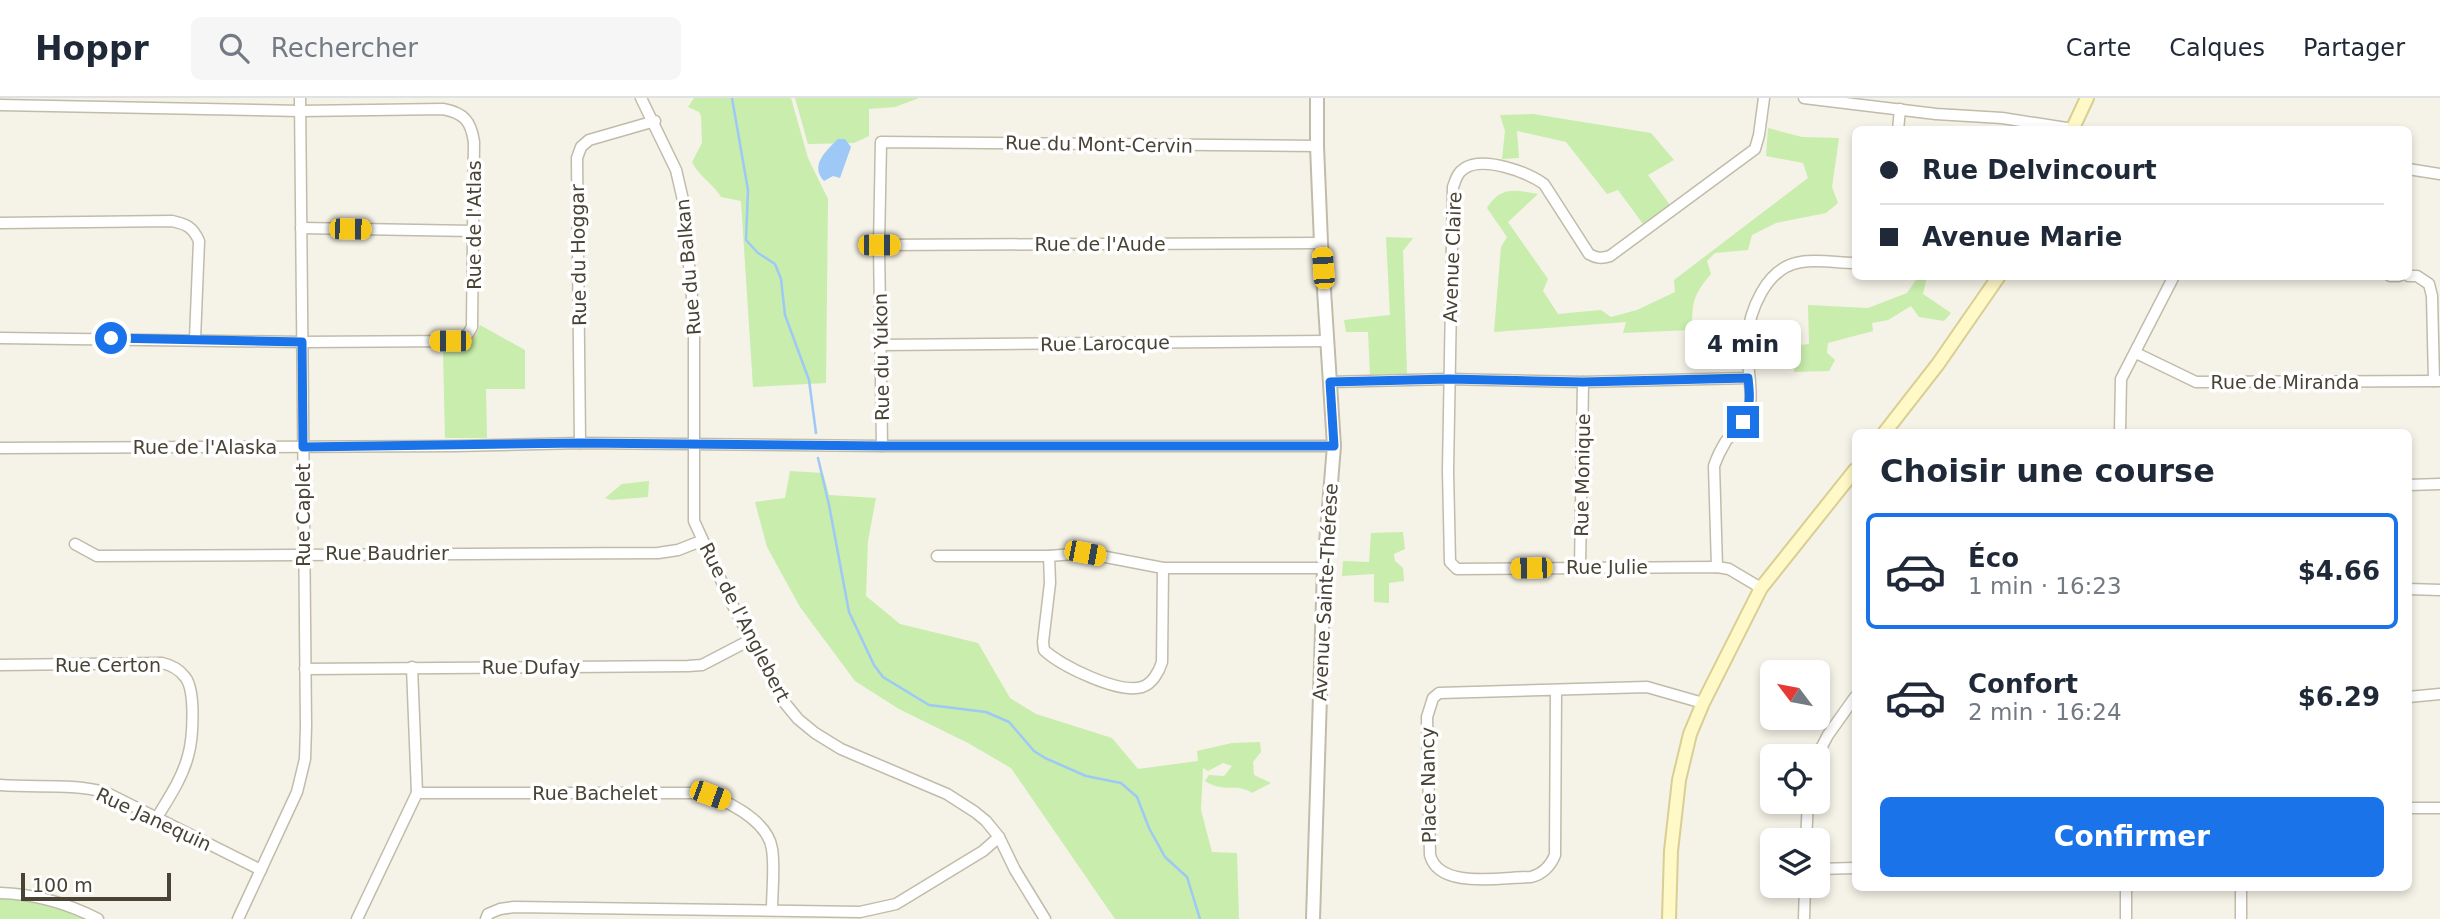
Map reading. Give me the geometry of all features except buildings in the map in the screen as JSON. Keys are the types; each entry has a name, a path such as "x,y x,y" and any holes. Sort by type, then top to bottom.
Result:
{"main road":[{"path":"2073,126 2087,98"},
{"path":"1887,429 1938,364 1996,280"},
{"path":"1669,919 1671,851 1679,780 1689,734 1761,588 1852,474"}],"street":[{"name":"Rue Caplet","path":"238,919 297,792 305,759 300,98"},
{"name":"Rue du Balkan","path":"641,98 676,170 683,200 694,319 695,445"},
{"name":"Avenue Sainte-Thérèse","path":"1313,919 1324,568 1334,446 1321,243 1317,98"},
{"name":"Avenue Claire","path":"1450,562 1449,379 1453,187 1458,174 1466,167 1489,164 1536,178 1544,184 1589,254 1602,258 1609,256 1755,149 1764,98"},
{"path":"1804,98 2002,118 2053,126"},
{"path":"0,105 300,111"},
{"path":"1898,126 1900,109"},
{"name":"Rue de l'Atlas","path":"300,111 456,111 472,126 474,142 473,313 472,327 468,334 457,341 302,342"},
{"name":"Rue du Hoggar","path":"580,443 577,158 581,147 589,140 654,121"},
{"name":"Rue du Mont-Cervin","path":"881,142 1317,146"},
{"name":"Rue du Yukon","path":"881,142 879,245 882,446"},
{"path":"2412,170 2440,173"},
{"path":"0,223 172,221 188,226 195,232 199,242 195,339"},
{"path":"301,228 473,230"},
{"name":"Rue de l'Aude","path":"879,245 1321,243"},
{"path":"1717,567 1714,466 1719,452 1743,422 1749,409 1751,398 1747,341 1755,304 1775,275 1785,267 1800,262 1852,263"},
{"path":"2412,276 2417,276 2429,284 2432,296 2437,381"},
{"path":"2120,429 2121,379 2172,280"},
{"path":"0,338 302,342"},
{"name":"Rue Larocque","path":"881,345 1328,341"},
{"name":"Rue de Miranda","path":"2136,353 2196,382 2437,381"},
{"path":"1330,382 1449,379 1583,382 1748,378"},
{"name":"Rue Monique","path":"1580,568 1583,382"},
{"name":"Rue de l'Alaska","path":"0,448 580,443 1334,446"},
{"name":"Rue de l'Anglebert","path":"695,445 694,521 701,541 784,702 798,719 841,749 964,803 986,821 999,837 1015,870 1045,919"},
{"path":"2412,485 2440,484"},
{"name":"Rue Baudrier","path":"75,544 97,556 658,553 678,550 701,541"},
{"path":"937,556 1049,556 1085,553 1163,568 1324,568"},
{"path":"1049,556 1050,583 1044,650 1081,672 1132,689 1144,687 1152,680 1159,672 1162,662 1163,568"},
{"name":"Rue Julie","path":"1450,562 1457,569 1717,567 1729,569 1761,588"},
{"path":"2412,589 2440,590"},
{"name":"Rue Dufay","path":"305,669 688,666 702,665 752,639"},
{"name":"Rue Certon","path":"0,665 162,663 171,666 185,677 191,687 192,739 188,758 174,791 156,819"},
{"path":"357,919 417,793 412,667"},
{"name":"Place Nancy","path":"1556,691 1555,855 1551,863 1540,875 1531,877 1458,878 1438,870 1432,864 1430,855 1427,717 1433,698 1439,693 1647,687 1703,703"},
{"path":"2412,697 2440,694"},
{"path":"1823,744 1852,701"},
{"name":"Rue Janequin","path":"0,785 86,787 112,796 261,870"},
{"name":"Rue Bachelet","path":"417,793 710,795 753,819 769,836 773,849 772,910"},
{"path":"2412,808 2440,808"},
{"path":"486,919 488,914 514,907 860,912 881,909 895,904 983,851 999,837"},
{"path":"1830,869 1852,868"},
{"path":"2126,891 2126,919"},
{"path":"2241,891 2241,919"},
{"path":"0,893 60,902 98,919"},
{"path":"1804,919 1805,898"}],"green space":[{"path":"694,98 791,98 808,158 828,199 826,383 753,387 741,201 721,197 692,162 702,143 701,116 699,112 688,107"},
{"path":"795,98 919,98 895,107 869,109 869,136 854,143 808,144"},
{"path":"1533,114 1651,133 1674,160 1648,175 1670,205 1643,224 1618,190 1607,194 1566,142 1517,131 1519,158 1502,159 1505,131 1500,115"},
{"path":"1768,128 1802,137 1839,138 1832,187 1838,203 1826,213 1776,223 1752,235 1748,250 1715,253 1707,261 1711,274 1695,299 1692,330 1623,333 1626,322 1494,332 1501,247 1507,237 1487,208 1498,196 1509,191 1538,194 1508,222 1548,279 1543,291 1558,314 1601,310 1611,317 1637,310 1675,292 1674,280 1808,178 1803,163 1766,156"},
{"path":"1386,237 1413,238 1403,251 1407,374 1370,375 1368,332 1346,332 1344,320 1390,315"},
{"path":"1916,280 1926,280 1923,294 1951,313 1944,321 1919,317 1911,306 1888,320 1872,323 1873,331 1828,343 1827,353 1835,360 1829,371 1794,372 1792,346 1809,344 1808,305 1868,308 1907,293"},
{"path":"480,325 525,350 525,389 486,389 487,438 445,438 443,352 466,345"},
{"path":"790,471 823,473 829,495 876,498 868,541 866,596 900,624 978,643 1010,698 1036,714 1112,738 1138,769 1198,761 1197,751 1232,743 1260,742 1261,752 1253,762 1254,775 1271,783 1252,793 1241,788 1219,787 1205,781 1209,775 1224,776 1232,766 1223,763 1208,771 1203,768 1201,810 1212,852 1237,853 1239,919 1115,919 1011,768 899,709 855,681 800,607 767,547 755,502 785,498"},
{"path":"649,481 648,497 611,500 605,498 622,484"},
{"path":"1403,532 1405,549 1394,554 1395,561 1403,568 1404,581 1389,583 1389,603 1374,602 1374,574 1342,576 1343,561 1369,562 1371,533"},
{"path":"20,897 54,902 95,919 0,919 0,899"}],"water":[{"path":"838,139 845,139 851,147 840,178 833,176 824,181 818,169 821,158"}],"waterway":[{"path":"732,98 748,190 746,240 758,253 775,264 781,279 785,315 809,380 816,433"},
{"path":"818,458 849,612 874,665 883,677 929,705 986,712 1009,722 1034,751 1045,758 1086,776 1121,783 1137,797 1149,828 1165,857 1187,877 1200,919"}],"route":[{"path":"111,338 302,342 303,447 580,443 1334,446 1330,382 1449,379 1583,382 1748,378 1751,398 1743,422"}]}
